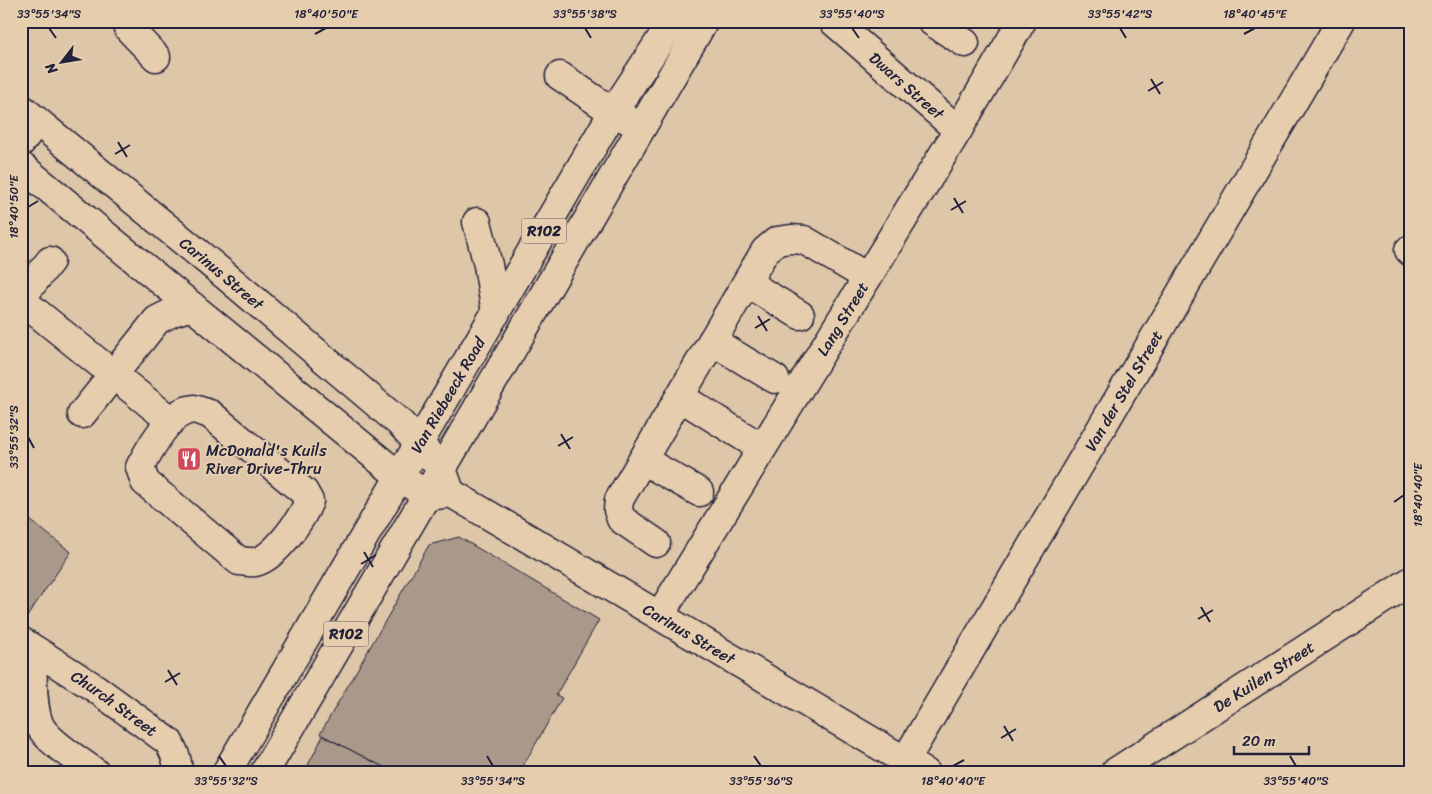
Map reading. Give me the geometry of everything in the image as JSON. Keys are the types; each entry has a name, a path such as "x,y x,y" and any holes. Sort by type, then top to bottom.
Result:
{"street":[{"path":"126,21 128,28 156,57"},
{"name":"Van Riebeeck Road","path":"226,773 613,112 673,21"},
{"name":"Van Riebeeck Road","path":"264,773 440,486 642,127 704,21"},
{"name":"Dwars Street","path":"833,21 958,130"},
{"path":"931,21 965,43"},
{"name":"Lang Street","path":"660,615 958,130 1022,21"},
{"name":"Van der Stel Street","path":"916,767 1342,21"},
{"path":"560,76 613,112 642,127"},
{"name":"Carinus Street","path":"27,124 241,289 401,424 419,443 440,486 916,767"},
{"path":"21,166 399,476 440,486"},
{"path":"477,222 488,265 496,313"},
{"path":"656,543 621,519 618,510 619,500 766,251 777,241 804,240 868,277"},
{"path":"50,261 21,299 171,421"},
{"path":"747,283 800,315"},
{"path":"82,414 157,320 192,306"},
{"path":"712,342 775,379"},
{"path":"680,397 762,448"},
{"path":"194,409 210,414 304,492 309,501 304,514 273,552 256,562 239,561 145,482 140,467 147,452 171,421 182,412 194,409"},
{"path":"642,460 698,492"},
{"name":"De Kuilen Street","path":"1114,773 1411,581"},
{"name":"Church Street","path":"27,645 40,726 51,739 96,773"},
{"name":"Church Street","path":"27,645 95,688 169,742 179,765 177,773"}],"building":[{"path":"21,513 71,552 24,621 21,618"},
{"path":"459,537 599,620 556,695 562,698 519,773 395,773 320,734 429,545"},
{"path":"323,736 395,773 304,773"}],"place":[{"name":"McDonald's Kuils River Drive-Thru","path":"189,459"}]}
